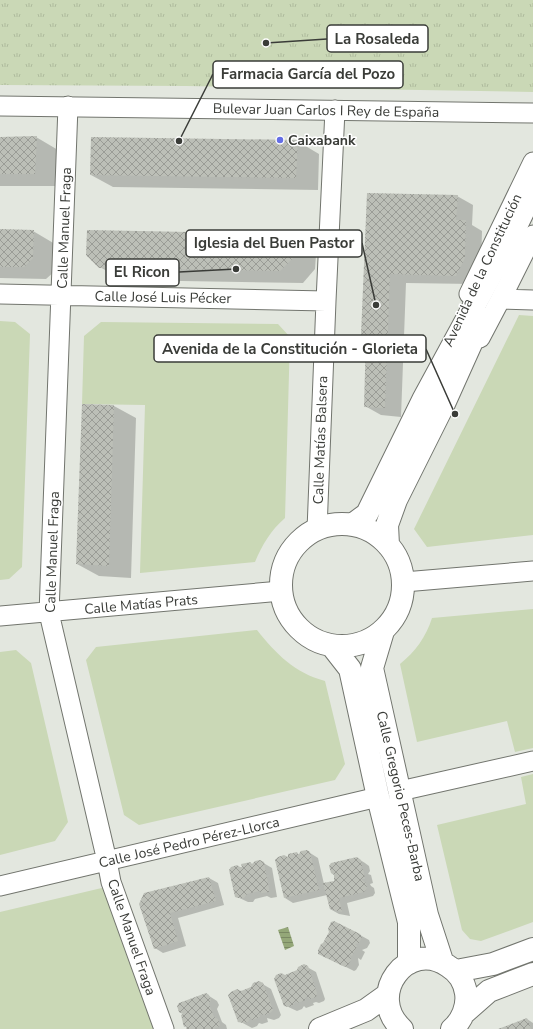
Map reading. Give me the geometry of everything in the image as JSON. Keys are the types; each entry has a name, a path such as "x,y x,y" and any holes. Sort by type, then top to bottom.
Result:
{"street":[{"name":"Bulevar Juan Carlos I Rey de España","path":"0,106 533,113"},
{"name":"Calle Manuel Fraga","path":"68,106 49,613 107,861 110,882 164,1029"},
{"name":"Calle Matías Balsera","path":"317,530 335,110"},
{"name":"Avenida de la Constitución","path":"388,545 387,525 389,518 433,404 465,303 533,162"},
{"name":"Avenida de la Constitución","path":"433,404 533,191"},
{"name":"Avenida de la Constitución","path":"433,404 491,298 533,214"},
{"name":"Avenida de la Constitución","path":"352,525 367,514 433,404 501,299 533,235"},
{"name":"Calle José Luis Pécker","path":"0,294 61,294 326,301"},
{"path":"501,299 533,300"},
{"path":"332,525 352,525 374,533 388,545 394,552 402,572 404,582 398,611 383,631 364,643 349,646 332,646 312,638 298,628 286,608 281,590 284,567 294,548 317,530 332,525"},
{"path":"404,582 533,571"},
{"name":"Calle Matías Prats","path":"0,616 49,613 281,590"},
{"name":"Calle Gregorio Peces-Barba","path":"383,631 372,668 427,915 449,966 464,984 467,999 457,1024"},
{"name":"Calle Gregorio Peces-Barba","path":"332,646 350,669 378,797 409,922 409,963"},
{"path":"400,791 533,761"},
{"name":"Calle José Pedro Pérez-Llorca","path":"0,886 378,797"},
{"path":"392,1027 387,995 391,982 398,971 409,963 420,959 431,959 449,966 493,964 533,949"},
{"path":"457,1024 489,991 533,974"},
{"path":"320,1029 366,1010 387,995"}],"green space":[{"path":"0,0 533,0 533,92 186,86 0,85"},
{"path":"519,315 533,316 533,535 427,547 414,529"},
{"path":"0,321 15,322 30,334 22,567 9,579 0,580"},
{"path":"101,322 278,324 290,337 285,518 267,538 255,562 140,573 145,405 82,404 84,336"},
{"path":"533,609 533,748 515,752 507,721 417,742 400,664 419,644 427,632 432,618"},
{"path":"257,630 279,655 295,668 325,681 345,764 335,780 139,825 124,815 86,660 96,647"},
{"path":"16,650 31,663 68,822 55,841 0,855 0,652"},
{"path":"533,774 533,922 481,941 470,939 462,930 437,825 526,804 521,777"},
{"path":"106,887 157,1029 0,1029 0,912"}],"shaded area":[{"path":"288,927 294,946 285,950 278,930"}],"building":[{"path":"37,136 35,174 0,174 0,137"},
{"path":"91,137 298,140 296,178 90,175"},
{"path":"367,193 458,195 456,220 466,220 465,258 456,276 390,274 385,408 364,407 366,335 361,335"},
{"path":"0,229 34,230 33,258 24,267 0,267"},
{"path":"87,230 190,232 190,239 294,241 294,257 280,271 99,268 86,255"},
{"path":"82,404 114,405 109,566 76,564"},
{"path":"307,850 310,852 319,890 284,898 275,860 284,855 288,857 288,854 297,852 299,854 301,851"},
{"path":"357,857 361,860 362,866 360,870 363,869 365,879 362,880 366,883 367,888 364,892 339,898 342,912 330,909 323,883 334,881 334,875 331,873 329,866 331,863"},
{"path":"260,860 264,862 269,892 262,893 259,891 247,894 244,898 235,897 229,870 231,867 237,865 242,867 241,864 251,862 251,865 255,861"},
{"path":"209,877 216,901 170,913 178,941 154,949 139,904 144,893"},
{"path":"334,921 360,934 362,937 359,943 355,944 357,946 352,956 350,954 351,960 345,967 318,954 321,944 329,932 328,929 331,922"},
{"path":"304,964 308,966 317,993 316,997 310,999 307,997 305,998 306,1000 297,1003 296,1001 293,1005 288,1007 284,1006 274,979 276,975 281,973 285,975 297,970 298,967"},
{"path":"259,981 263,983 273,1010 265,1015 259,1014 260,1017 252,1020 251,1017 248,1022 238,1022 228,995 237,989 241,991 251,987 253,983"},
{"path":"206,993 209,995 211,1000 209,1004 214,1017 218,1019 220,1025 214,1029 186,1029 187,1026 184,1027 181,1015 183,1014 179,1012 177,1006 179,1003"},
{"path":"527,1018 531,1029 498,1029"}],"place":[{"name":"La Rosaleda","path":"266,43"},
{"name":"Caixabank","path":"280,140"},
{"name":"Farmacia García del Pozo","path":"179,141"},
{"name":"El Ricon","path":"236,269"},
{"name":"Iglesia del Buen Pastor","path":"376,305"},
{"name":"Avenida de la Constitución - Glorieta","path":"455,414"}]}
